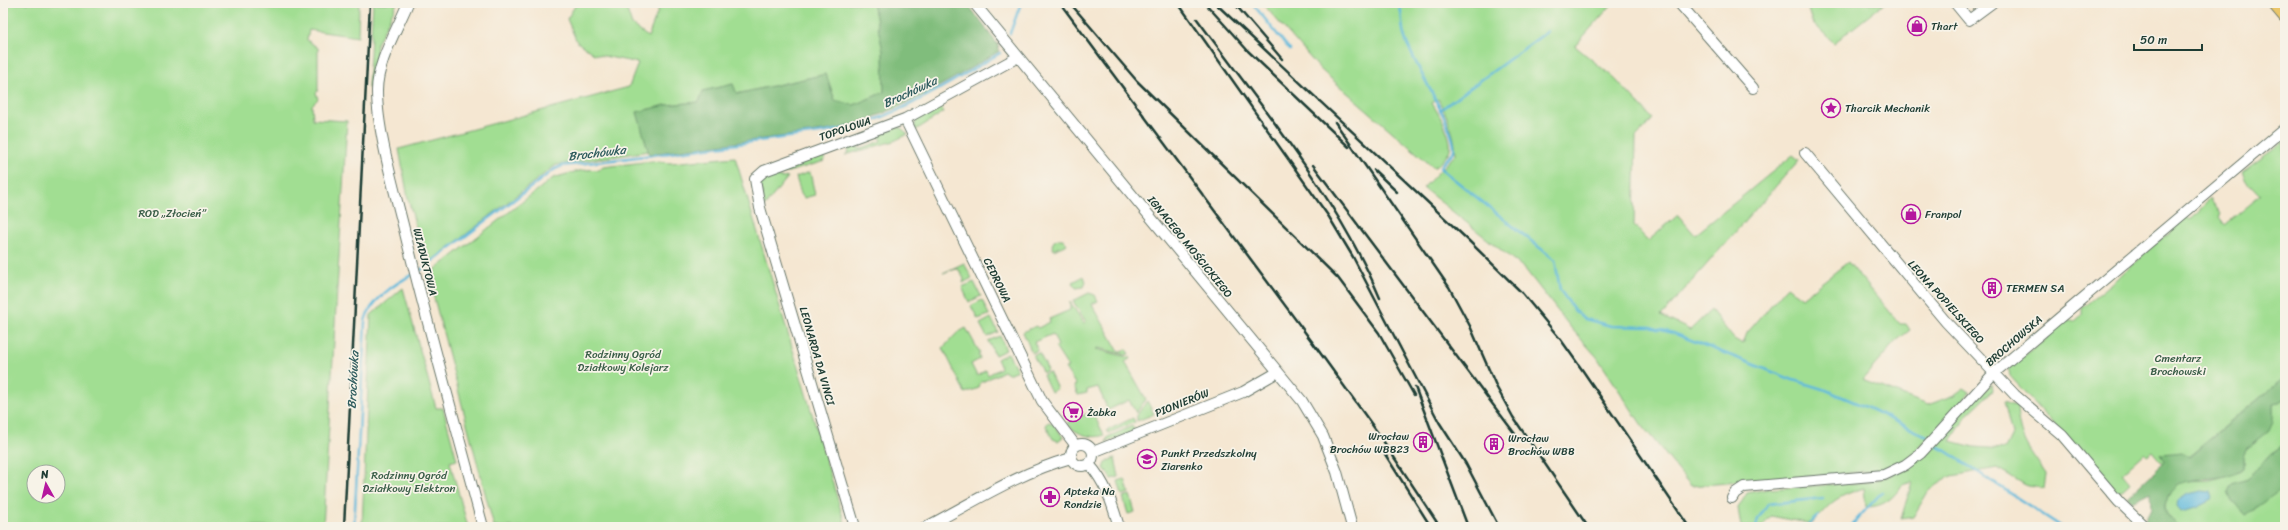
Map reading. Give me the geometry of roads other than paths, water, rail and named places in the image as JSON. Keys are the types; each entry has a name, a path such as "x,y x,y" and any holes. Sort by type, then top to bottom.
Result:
{"main road":[{"path":"2274,3 2285,16"}],"street":[{"name":"WIADUKTOWA","path":"408,3 379,76 377,92 384,142 415,274 483,527"},
{"name":"IGNACEGO MOŚCICKIEGO","path":"974,3 1302,402 1323,436 1337,472 1352,527"},
{"path":"1694,3 1682,6 1753,88"},
{"path":"1955,3 1969,20 1992,3"},
{"name":"TOPOLOWA","path":"756,192 756,179 764,171 905,119 1018,57"},
{"name":"CEDROWA","path":"905,119 1042,402 1076,446"},
{"name":"BROCHOWSKA","path":"1732,498 1735,493 1744,488 1876,476 1905,465 1921,452 1994,373 2285,128"},
{"name":"LEONA POPIELSKIEGO","path":"1805,154 1912,282 1994,373 2015,395 2062,435 2119,502 2145,527"},
{"name":"LEONARDA DA VINCI","path":"756,192 855,527"},
{"name":"PIONIERÓW","path":"1093,452 1243,392 1278,372"},
{"path":"1084,444 1090,447 1093,452 1093,457 1089,464 1077,466 1071,458 1072,451 1076,446 1084,444"},
{"path":"926,527 1004,483 1044,466 1071,458"},
{"path":"1089,464 1103,481 1109,493 1119,527"}],"water":[{"path":"2202,491 2211,492 2213,498 2196,507 2180,511 2176,506 2177,500 2188,494"}],"waterway":[{"name":"Brochówka","path":"1010,33 1021,3"},
{"path":"1252,3 1290,50"},
{"path":"1398,3 1401,10 1403,33 1407,43 1443,115 1453,140 1454,149 1452,155 1441,165 1440,168 1555,260 1560,290 1575,311 1585,319 1611,326 1650,327 1673,333 1793,380 1826,390 1868,408 1928,437"},
{"path":"1440,110 1548,31"},
{"name":"Brochówka","path":"418,272 555,169 562,166 690,151 857,126 904,108 1000,53"},
{"name":"Brochówka","path":"354,527 365,321 372,306 384,293 399,282 414,274"},
{"path":"1935,444 2062,527"},
{"path":"1850,527 1882,492"},
{"path":"1756,527 1758,519 1768,504 1823,498"},
{"path":"1806,527 1819,515"}],"railway":[{"path":"344,527 370,3"},
{"path":"1060,3 1313,343 1378,433 1440,527"},
{"path":"1070,3 1137,81 1338,278 1379,333 1414,395"},
{"path":"1178,3 1329,217 1353,257 1439,422 1466,464 1499,527"},
{"path":"1205,3 1248,51 1349,147"},
{"path":"1215,3 1468,240 1522,293 1561,340 1689,527"},
{"path":"1234,3 1282,59"},
{"path":"1197,19 1272,119 1321,189 1343,224 1363,261 1380,298"},
{"path":"1335,122 1449,287 1470,326 1497,388 1513,417 1588,527"},
{"path":"1313,165 1518,438"},
{"path":"1374,170 1397,192"},
{"path":"1415,387 1468,527"},
{"path":"1383,451 1431,527"}],"place":[{"name":"Thart","path":"1917,26"},
{"name":"Tharcik Mechanik","path":"1831,108"},
{"name":"Franpol","path":"1911,214"},
{"name":"TERMEN SA","path":"1992,288"},
{"name":"Żabka","path":"1073,412"},
{"name":"Wrocław Brochów WBB23","path":"1423,442"},
{"name":"Wrocław Brochów WBB","path":"1494,444"},
{"name":"Punkt Przedszkolny Ziarenko","path":"1147,459"},
{"name":"Apteka Na Rondzie","path":"1050,497"}],"park label":[{"name":"ROD „Złocień”","path":"172,213"},
{"name":"Rodzinny Ogród Działkowy Kolejarz","path":"623,360"},
{"name":"Cmentarz Brochowski","path":"2178,364"},
{"name":"Rodzinny Ogród Działkowy Elektron","path":"409,481"}]}
